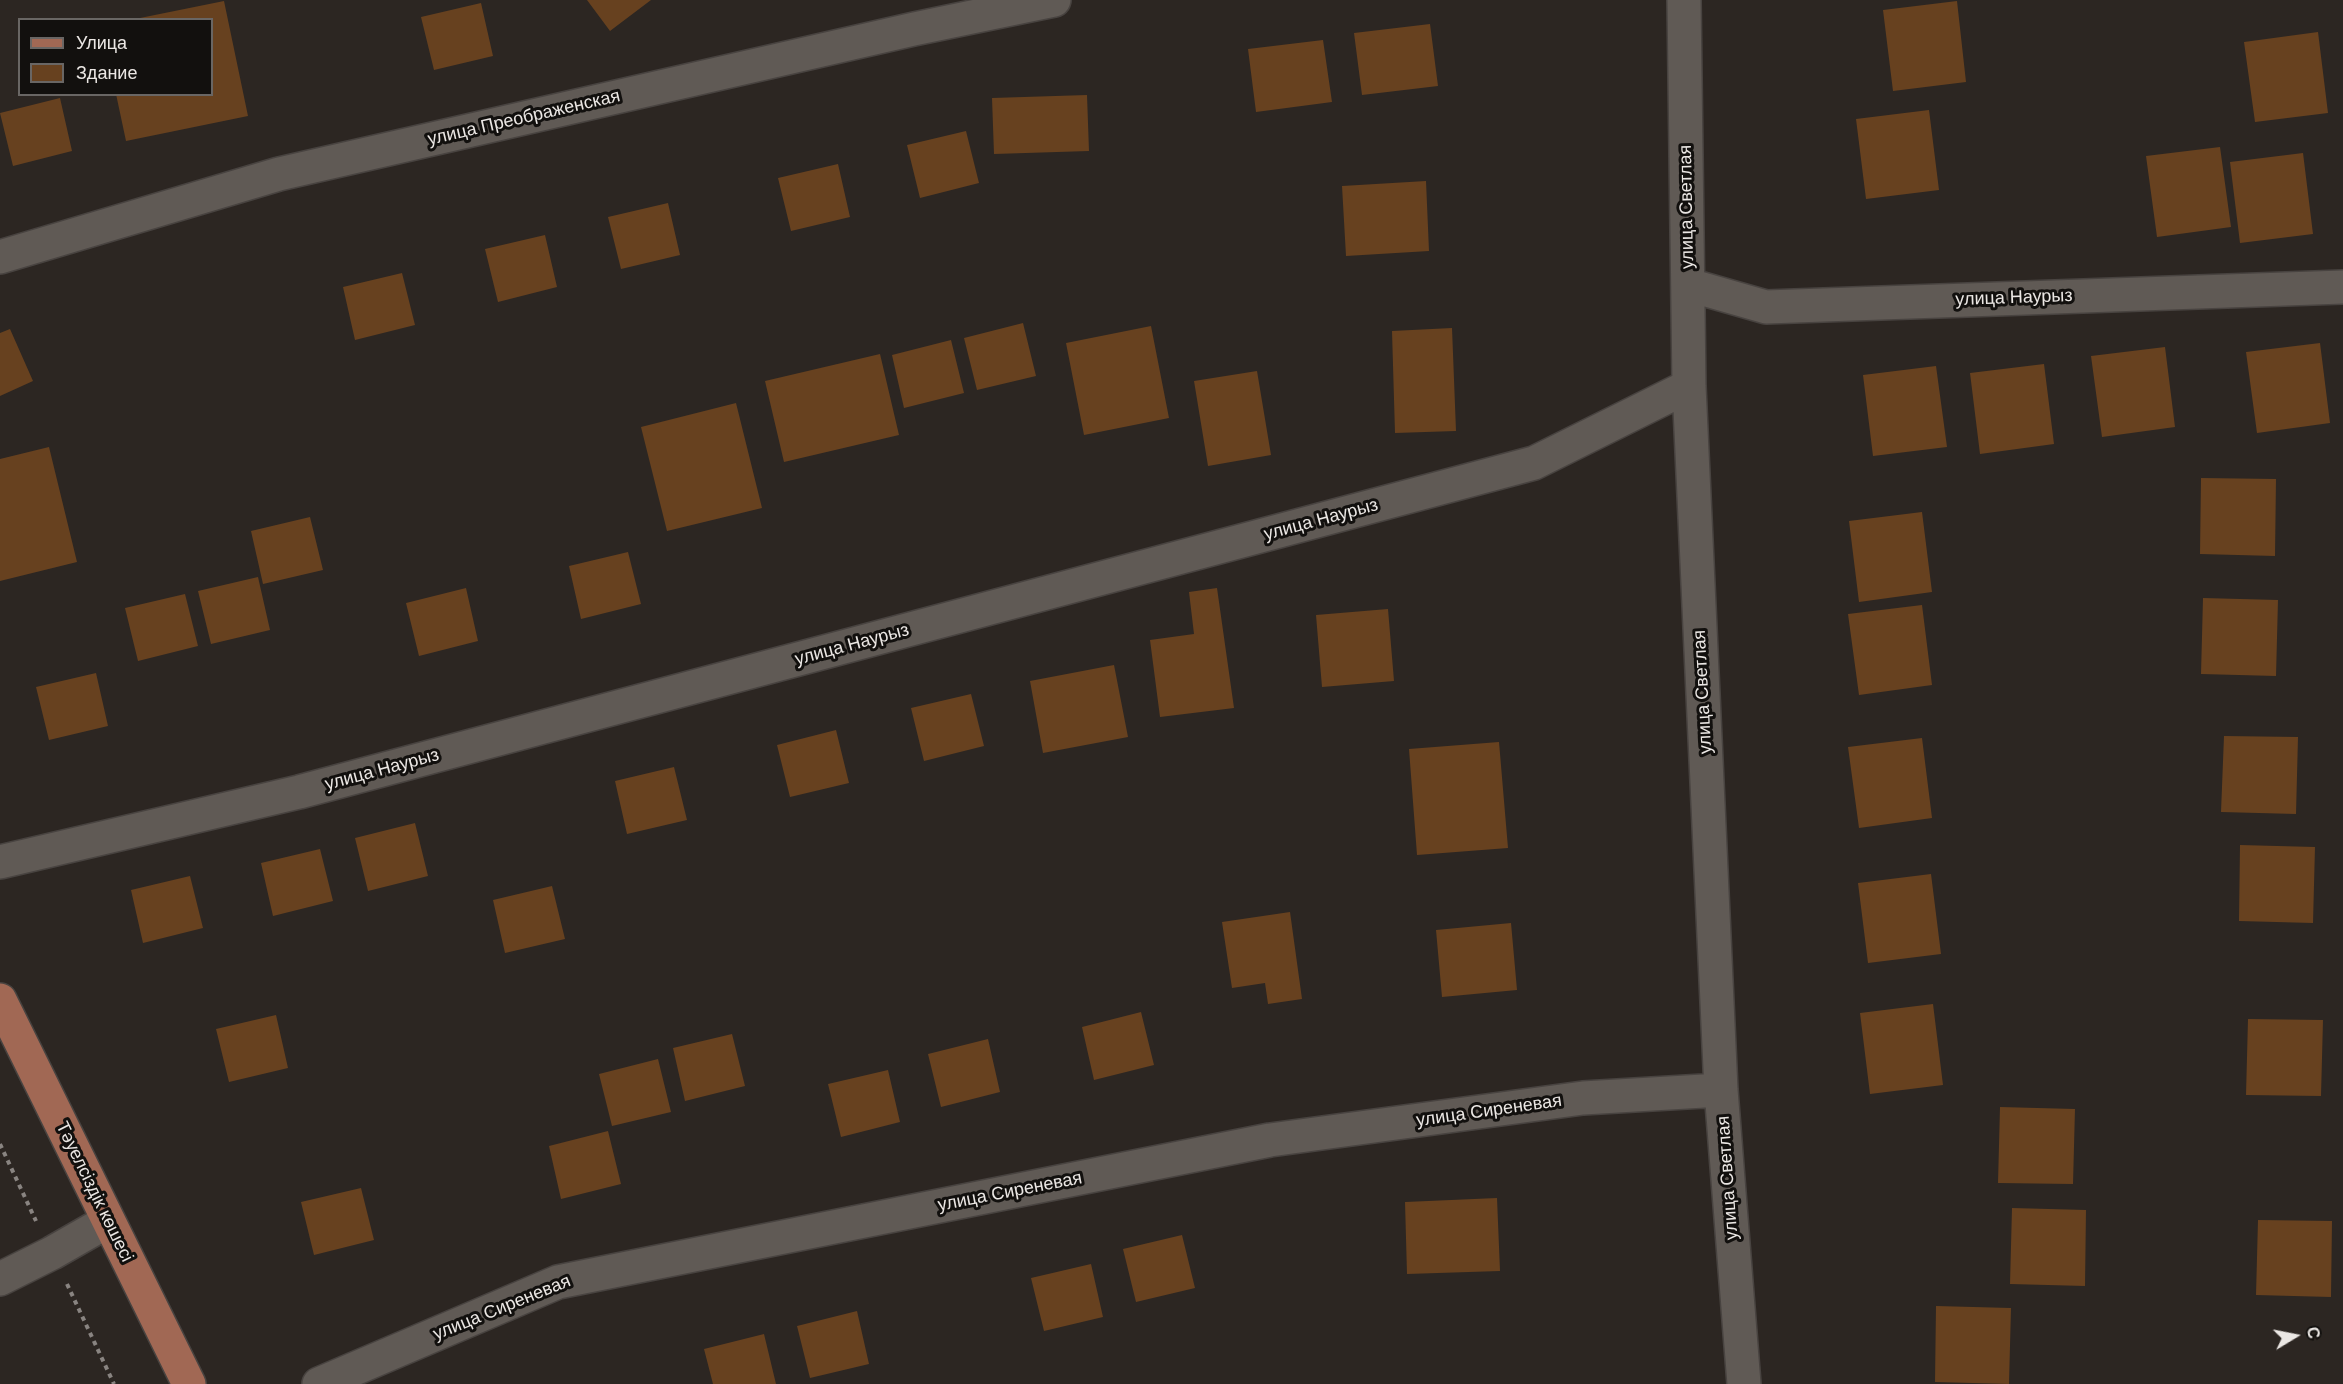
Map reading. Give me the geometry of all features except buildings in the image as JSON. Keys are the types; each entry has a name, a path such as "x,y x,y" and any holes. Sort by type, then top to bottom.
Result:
{"main road":[{"name":"Тәуелсіздік көшесі","path":"0,1000 189,1384"}],"street":[{"name":"улица Преображенская","path":"0,257 279,174 914,29 1054,0"},
{"name":"улица Светлая","path":"1684,0 1689,386 1721,1090 1744,1384"},
{"name":"улица Наурыз","path":"1689,285 1766,307 2343,287"},
{"name":"улица Наурыз","path":"0,862 299,792 1534,463 1689,386"},
{"name":"улица Сиреневая","path":"320,1384 558,1282 1270,1140 1583,1098 1721,1090"},
{"path":"0,1279 108,1221"}]}
